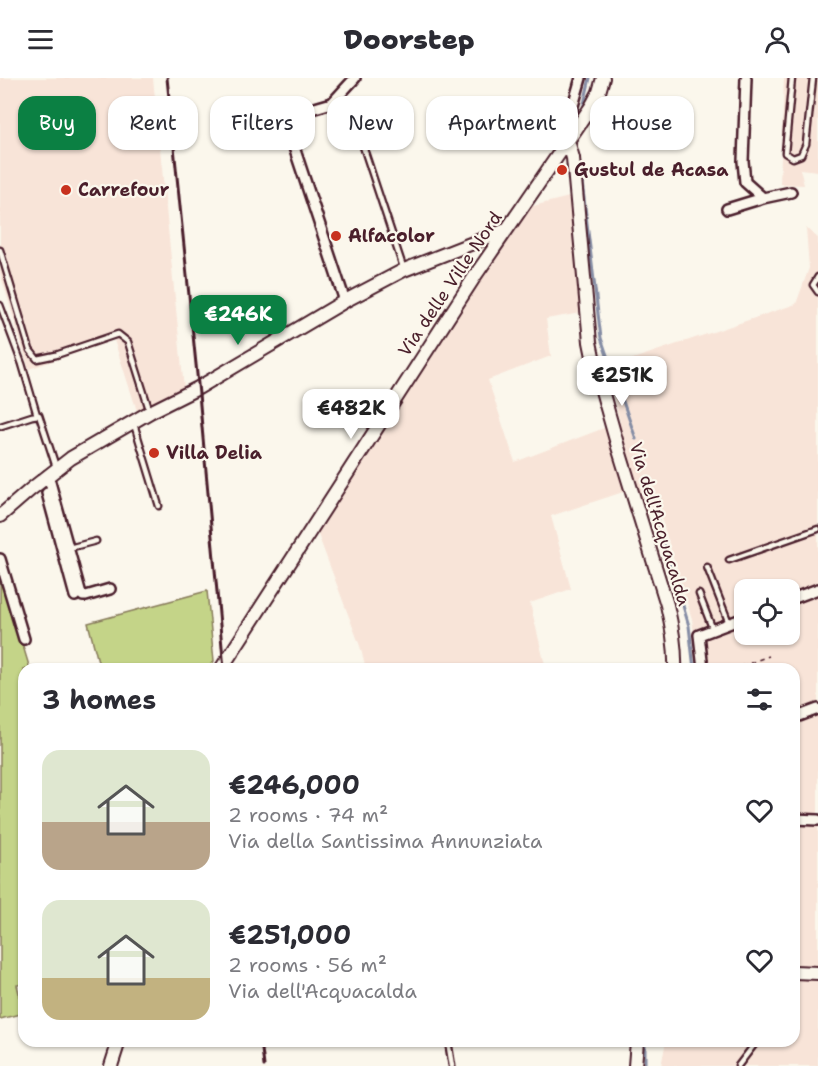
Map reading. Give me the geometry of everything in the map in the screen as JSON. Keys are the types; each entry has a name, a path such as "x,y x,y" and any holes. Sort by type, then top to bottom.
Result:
{"street":[{"path":"345,301 284,117 332,103 355,78"},
{"path":"576,96 581,78"},
{"name":"Via delle Ville Nord","path":"578,126 595,100 603,78"},
{"path":"746,78 744,171 746,182 763,198"},
{"name":"Via delle Ville Nord","path":"225,663 458,303 562,150"},
{"name":"Via dell'Acquacalda","path":"572,150 590,342 618,447 673,627 676,663"},
{"path":"728,209 792,192"},
{"path":"0,516 71,458 150,412 198,388 345,301 404,270 507,230"},
{"path":"49,475 81,594 83,596 110,589"},
{"path":"49,475 75,596"},
{"path":"0,559 24,639"},
{"path":"800,596 818,589"},
{"path":"702,663 699,635 734,621"},
{"path":"800,716 818,709"},
{"path":"800,819 818,820"},
{"path":"800,972 818,973"},
{"path":"111,1066 117,1047"},
{"path":"635,1066 637,1047"}],"lane":[{"path":"792,78 785,153 793,158 801,155 806,144 813,78"},
{"path":"364,150 404,270"},
{"path":"0,250 30,350 37,359 118,334 128,342 150,412"},
{"path":"818,277 813,285 818,292"},
{"path":"0,304 22,364 37,415 41,417 49,475"},
{"path":"1,426 37,415"},
{"path":"133,422 159,506"},
{"path":"729,560 818,529"},
{"path":"69,548 96,541"},
{"path":"707,567 729,623"},
{"path":"699,594 713,630"},
{"path":"449,1047 453,1066"},
{"path":"738,1066 752,1047"}],"path":[{"path":"750,663 769,656"}],"shaded area":[{"path":"0,78 153,78 155,96 108,96 108,150 160,150 184,389 137,411 114,340 29,369 0,273"},
{"path":"784,78 818,78 818,171 800,169 804,185 780,184"},
{"path":"569,197 581,313 546,319 551,356 488,380 515,462 620,422 606,368 796,304 809,268 806,228 818,238 818,1066 661,1066 665,1047 800,1047 800,663 698,663 692,619 659,511 635,519 626,491 551,516 571,589 530,603 545,663 364,663 317,532 525,208"}],"green space":[{"path":"0,570 28,663 18,663 18,1014 0,1019"},
{"path":"207,591 214,661 213,663 98,663 88,623"}],"waterway":[{"path":"583,108 590,78"},
{"path":"582,182 601,338 636,439"},
{"path":"655,512 689,626 693,663"},
{"path":"645,1047 645,1066"}],"railway":[{"path":"167,78 223,663"},
{"path":"262,1047 264,1066"}],"place":[{"name":"Gustul de Acasa","path":"562,170"},
{"name":"Carrefour","path":"66,190"},
{"name":"Alfacolor","path":"336,236"},
{"name":"Villa Delia","path":"154,453"}]}
